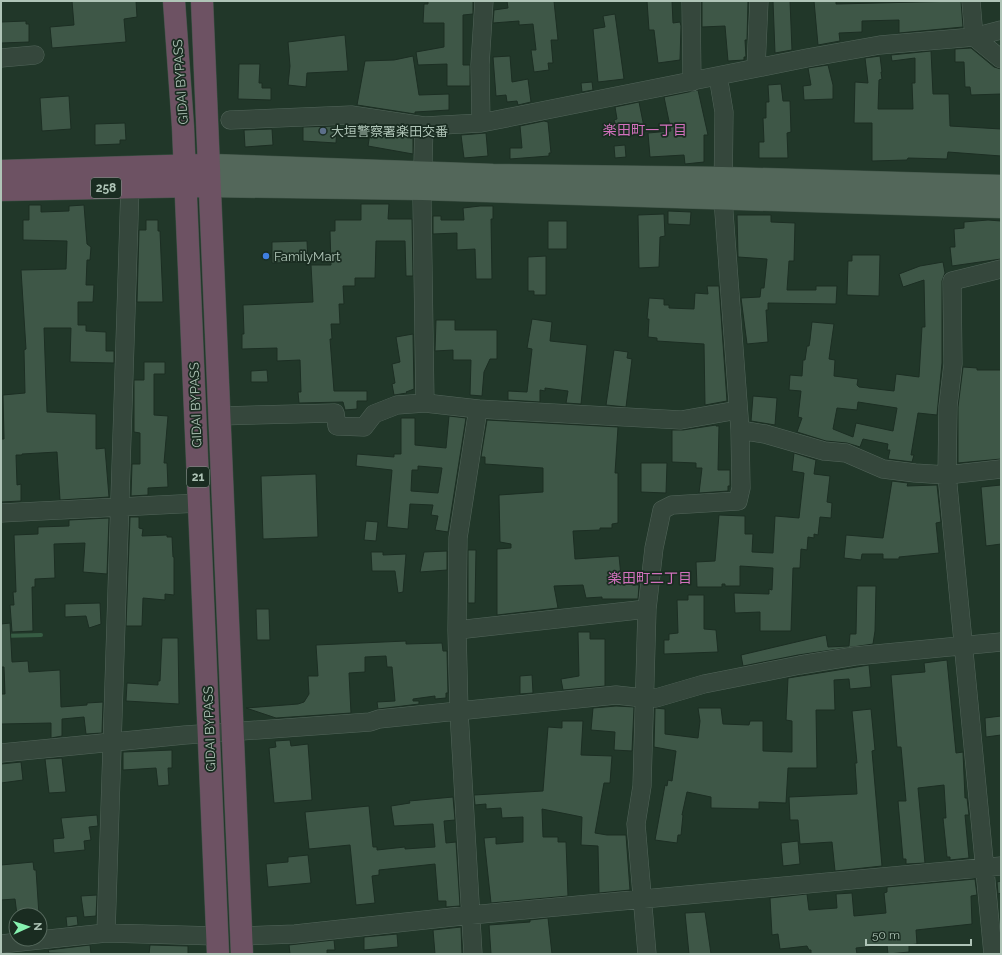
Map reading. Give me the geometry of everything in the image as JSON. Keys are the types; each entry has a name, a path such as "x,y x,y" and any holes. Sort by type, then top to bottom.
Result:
{"highway":[{"name":"GIDAI BYPASS","path":"174,1 185,176 218,945"},
{"name":"GIDAI BYPASS","path":"202,1 242,945"},
{"name":"258","path":"1,190 130,187 185,176 210,165"},
{"name":"258","path":"1,171 185,176 211,186"}],"main road":[{"path":"210,165 422,181 723,199 1001,207"},
{"path":"211,186 422,181 493,175 723,178 1001,186"}],"street":[{"path":"482,123 480,65 484,1"},
{"path":"691,1 692,82"},
{"path":"756,68 759,1"},
{"path":"971,1 974,37 1001,59"},
{"path":"230,120 351,115 424,126 482,123 756,68 880,45 974,37 1001,30"},
{"path":"1,58 35,55"},
{"path":"647,954 636,824 642,786 647,609 654,548 662,510 672,505 738,501 741,488 740,430 723,199 724,112 718,76"},
{"path":"424,126 422,181 426,403"},
{"path":"106,933 121,507 130,187"},
{"path":"993,954 993,867 963,645 947,475 948,406 953,364 952,281 1001,269"},
{"path":"220,416 335,413 337,426 364,427 374,414 397,405 426,403 478,409 681,420 738,410"},
{"path":"473,954 459,712 457,630 458,538 478,409"},
{"path":"740,430 765,434 824,451 846,453 883,469 947,475 1001,470"},
{"path":"1,513 199,503"},
{"path":"457,630 647,609"},
{"path":"1,753 209,733 370,722 379,719 616,695 656,698 704,684 800,664 855,656 1001,642"},
{"path":"242,945 295,934 471,915 993,867"},
{"path":"1,944 106,933 218,945"}],"building":[{"path":"72,1 136,1 137,17 124,19 126,42 52,48 50,27 74,25"},
{"path":"428,1 473,1 473,14 463,15 463,65 470,65 470,86 447,86 447,64 418,65 416,52 444,47 444,23 423,23 424,4 428,4"},
{"path":"507,1 554,1 558,40 551,40 553,63 548,63 549,70 534,72 531,50 536,50 533,24 519,25 519,21 493,23 494,10 508,8"},
{"path":"647,1 672,1 673,23 680,22 681,26 680,60 658,63 654,30 649,30"},
{"path":"702,1 748,1 747,40 745,40 746,57 744,57 744,60 728,61 725,26 702,27"},
{"path":"773,1 790,1 792,50 775,53"},
{"path":"814,1 836,1 836,4 961,1 963,27 899,33 899,20 862,21 862,32 839,33 840,41 818,45"},
{"path":"615,14 624,79 598,82 593,29 605,27 603,16"},
{"path":"26,21 26,24 29,24 29,42 1,43 1,22"},
{"path":"345,35 348,71 307,73 306,87 288,85 290,66 288,42"},
{"path":"971,48 994,67 1001,69 1001,94 971,95 970,87 965,87 964,62 955,62 955,49"},
{"path":"931,51 933,94 949,94 950,126 1001,129 1001,156 948,152 947,159 908,158 907,160 872,161 872,123 854,123 855,82 868,83 865,58 880,56 882,79 879,80 878,109 913,109 912,83 915,83 915,58 892,61 891,55"},
{"path":"413,56 419,95 449,94 449,110 415,112 415,114 357,105 365,61 394,60"},
{"path":"510,56 512,82 528,79 531,102 518,105 517,101 507,102 506,95 496,96 493,57"},
{"path":"239,64 260,64 259,83 262,83 262,88 271,88 271,100 238,99"},
{"path":"828,65 833,85 833,99 804,100 803,86 811,85 808,68"},
{"path":"592,82 593,90 582,92 581,83"},
{"path":"781,84 783,101 790,101 791,132 787,133 788,158 759,158 759,142 764,142 763,118 766,118 766,102 769,102 768,85"},
{"path":"698,90 708,135 704,135 704,162 685,164 684,155 650,157 648,133 671,131 664,97"},
{"path":"69,96 71,129 42,131 40,98"},
{"path":"639,102 645,132 618,137 614,120 617,119 615,107"},
{"path":"544,121 548,122 551,153 549,153 549,156 510,159 510,148 522,148 520,126"},
{"path":"125,123 126,140 120,140 120,144 95,145 95,124"},
{"path":"337,126 336,143 303,141 303,127"},
{"path":"272,129 273,145 245,147 244,130"},
{"path":"377,130 413,135 413,154 368,146 370,133 376,134"},
{"path":"486,133 488,156 464,158 461,135"},
{"path":"625,145 626,157 615,158 614,146"},
{"path":"361,204 389,204 388,219 412,219 413,276 406,276 405,241 376,241 375,278 355,278 355,286 343,286 344,304 339,304 340,324 331,324 332,339 330,339 334,391 367,391 367,401 357,401 357,409 345,410 343,402 299,403 298,392 301,392 300,360 277,361 277,348 242,349 242,334 244,334 243,305 313,302 311,265 331,265 330,231 335,231 335,220 361,220"},
{"path":"29,205 41,205 41,212 69,211 69,206 84,205 87,244 91,247 90,260 87,260 86,285 94,285 93,302 78,302 78,325 86,325 86,331 106,332 106,351 114,351 114,363 70,362 71,328 44,328 47,412 96,414 96,449 105,448 109,497 60,500 57,452 16,455 17,485 21,484 21,501 1,502 1,439 4,439 3,395 25,393 24,350 26,349 21,270 66,269 67,241 23,240 23,220 29,220"},
{"path":"493,206 493,219 491,219 492,279 476,279 475,249 457,250 457,233 433,234 433,216 441,216 441,220 464,220 463,208"},
{"path":"668,211 691,212 690,225 668,224"},
{"path":"664,214 665,236 660,237 659,267 639,268 638,215"},
{"path":"737,215 771,215 771,222 795,223 794,261 789,261 787,290 816,290 816,286 837,286 836,304 768,303 768,310 766,310 768,342 747,344 741,298 760,297 761,288 764,288 767,259 738,257"},
{"path":"146,220 158,220 158,231 160,231 163,302 137,302 139,230 146,230"},
{"path":"988,220 1001,221 1001,259 952,266 950,247 955,247 954,229 964,228 964,222"},
{"path":"548,221 567,221 567,249 548,249"},
{"path":"307,241 308,262 272,263 272,242"},
{"path":"852,255 880,255 879,296 847,295 848,261 852,261"},
{"path":"546,256 546,295 534,295 534,291 528,291 528,257"},
{"path":"943,262 945,273 942,281 942,363 937,415 918,413 911,455 914,455 912,462 888,459 890,450 887,450 888,444 863,439 860,447 847,443 826,441 797,432 802,418 798,417 801,391 789,390 790,375 802,376 803,360 805,360 807,346 809,346 812,322 834,324 829,359 835,360 834,376 858,379 857,385 859,387 894,391 896,374 919,377 922,327 925,327 924,280 903,287 899,274 920,266","holes":["858,402 897,408 893,431 856,423 853,437 833,429 837,408 857,410"]},
{"path":"707,286 719,286 727,401 705,405 704,344 657,341 657,338 648,337 649,319 647,319 649,298 664,299 664,305 669,305 669,308 694,309 695,293 708,294"},
{"path":"532,319 552,322 550,341 587,345 581,404 566,403 568,391 545,388 545,391 540,390 540,402 508,400 508,391 527,392 532,349 527,348"},
{"path":"436,320 455,320 455,330 497,330 497,359 490,359 484,372 482,396 470,395 471,360 453,360 453,350 435,351"},
{"path":"413,334 414,389 406,392 407,393 394,395 392,384 395,383 392,364 400,362 396,337"},
{"path":"614,350 628,352 627,358 632,359 626,407 606,405"},
{"path":"144,362 165,362 165,374 154,374 154,415 168,416 164,463 167,463 168,487 148,488 148,495 131,496 132,464 140,464 140,433 134,432 134,380 144,380"},
{"path":"963,367 977,368 977,370 1001,370 1001,459 958,463 958,407"},
{"path":"267,370 268,382 251,382 251,371"},
{"path":"753,396 777,398 775,425 751,421"},
{"path":"449,416 466,418 448,532 435,530 438,516 431,515 433,505 410,504 408,529 387,527 392,470 356,466 357,454 394,457 394,454 401,454 401,418 415,418 415,445 446,448","holes":["418,466 442,468 438,493 411,491 412,470 418,470"]},
{"path":"487,420 618,427 615,473 618,473 618,523 612,524 612,528 573,531 575,559 619,556 623,584 639,585 638,599 602,599 602,597 586,598 583,585 554,586 558,608 497,615 497,549 511,548 511,544 500,542 499,495 543,492 543,468 485,464 485,457 481,457"},
{"path":"716,425 719,426 718,470 730,470 730,486 728,486 728,491 699,493 702,468 696,468 696,463 672,462 672,430 683,430"},
{"path":"794,453 816,460 814,474 830,476 827,502 832,503 831,518 820,517 818,535 814,534 814,538 808,537 807,550 801,549 800,568 793,568 791,631 760,631 760,612 735,613 734,593 769,594 769,589 772,590 773,568 740,566 740,586 725,586 725,584 722,584 722,587 697,587 696,562 715,561 719,515 745,516 745,534 753,534 752,552 773,553 775,516 799,518 804,473 792,471"},
{"path":"641,463 667,463 666,493 641,492"},
{"path":"316,474 318,537 263,539 261,476"},
{"path":"892,481 908,483 907,486 937,485 941,522 936,523 939,553 899,557 899,559 883,559 883,554 862,554 861,560 844,558 846,535 883,538"},
{"path":"1001,485 1001,544 986,546 981,487"},
{"path":"130,517 139,517 139,528 143,529 142,536 167,535 167,537 172,537 174,557 174,595 165,594 165,600 143,598 142,626 126,626"},
{"path":"109,518 107,574 83,572 85,543 54,544 55,578 35,579 35,587 32,587 33,631 12,632 10,605 14,605 13,592 16,592 14,535 38,534 38,527 69,526 69,520"},
{"path":"366,521 378,522 376,541 364,540"},
{"path":"468,550 476,550 475,603 468,603"},
{"path":"447,551 447,570 420,572 424,552"},
{"path":"371,552 383,552 383,555 406,554 403,592 398,593 395,571 372,571"},
{"path":"857,586 876,586 875,631 873,644 798,655 743,666 741,655 826,635 828,647 849,646 850,634 856,634"},
{"path":"688,595 704,595 704,629 716,630 718,652 664,654 664,640 669,640 669,634 678,633 677,600 688,600"},
{"path":"100,603 101,624 89,628 86,616 65,617 65,604"},
{"path":"256,609 269,609 270,640 257,640"},
{"path":"10,623 12,662 28,661 29,672 60,670 61,707 103,702 102,733 86,734 84,717 62,719 62,736 51,738 51,723 1,724 1,694 5,694 4,667 1,667 1,624"},
{"path":"578,632 590,632 590,639 605,639 605,686 563,690 561,679 579,676"},
{"path":"162,638 178,638 179,704 126,701 127,683 158,685 158,681 160,681"},
{"path":"406,641 406,644 442,643 443,651 447,651 448,693 446,693 446,698 435,699 435,696 413,699 413,701 419,701 419,704 378,709 377,702 395,701 392,667 387,667 386,656 365,657 365,672 349,673 351,713 276,718 246,708 298,704 304,702 309,694 308,676 318,676 316,645"},
{"path":"947,660 956,753 963,752 965,798 967,798 969,815 965,815 969,858 950,860 950,857 947,857 943,818 946,818 944,785 918,788 925,863 906,864 906,859 903,859 898,801 906,801 901,747 897,747 891,675 925,672 924,663"},
{"path":"869,665 871,687 850,689 849,679 834,680 835,710 816,710 817,768 788,768 786,803 759,802 759,809 711,808 711,797 687,792 682,815 681,835 678,835 677,843 655,840 665,785 667,786 668,780 672,781 676,751 654,747 655,708 665,709 665,734 698,738 700,721 698,708 721,708 723,724 749,725 750,721 763,721 763,751 792,752 792,721 786,720 788,678"},
{"path":"532,675 533,693 520,694 520,676"},
{"path":"616,706 634,707 632,751 614,750 615,732 591,730 593,708"},
{"path":"871,709 875,750 872,751 882,866 835,871 832,842 800,844 798,820 790,820 789,797 857,794 855,763 857,763 852,711"},
{"path":"1001,716 1001,735 986,737 985,718"},
{"path":"562,721 583,721 581,755 612,756 610,783 604,783 595,833 607,835 626,835 630,890 599,893 598,846 581,845 582,817 542,809 543,837 558,837 558,842 566,842 568,896 491,903 484,838 496,837 496,844 523,842 523,817 502,818 501,808 486,809 486,804 475,805 474,795 543,791 548,727 562,728"},
{"path":"290,740 291,746 308,744 312,800 274,803 269,748 276,747 275,741"},
{"path":"172,750 172,768 168,768 169,785 158,786 156,768 123,770 123,752"},
{"path":"62,758 66,792 49,793 45,759"},
{"path":"21,762 23,780 1,783 1,764"},
{"path":"453,797 455,820 444,821 446,843 456,842 460,906 446,907 446,901 438,901 435,864 379,870 379,875 372,876 375,903 356,905 350,845 309,849 305,812 369,806 373,847 377,847 377,850 405,847 405,849 435,847 433,824 394,826 391,806 410,803 409,801"},
{"path":"97,815 98,826 89,827 91,840 84,841 85,850 54,853 53,839 64,838 61,818"},
{"path":"798,841 800,864 783,866 781,843"},
{"path":"308,855 311,883 268,887 266,864 288,862 288,857"},
{"path":"33,862 34,870 36,870 38,907 16,907 15,899 1,900 1,865"},
{"path":"975,879 977,895 971,896 972,924 916,930 917,944 909,945 909,952 888,954 887,945 856,948 857,954 811,954 811,950 809,950 807,946 780,949 778,934 772,935 770,898 807,894 809,910 837,908 836,894 852,893 854,916 886,913 884,893 887,892 887,887"},
{"path":"1001,881 1001,893 998,894 997,882"},
{"path":"97,895 96,916 84,917 81,896"},
{"path":"705,912 711,954 689,954 685,913"},
{"path":"77,916 78,925 67,927 66,917"},
{"path":"548,918 552,954 491,954 489,925 530,922 530,920"},
{"path":"461,927 462,954 435,954 433,930"},
{"path":"397,934 398,947 364,950 364,937"},
{"path":"334,940 335,950 327,950 327,954 290,954 289,945"},
{"path":"90,945 91,954 49,953 48,950"},
{"path":"150,945 188,946 188,954 149,954"}],"waterway":[{"path":"1,636 41,635"}],"place":[{"name":"大垣警察署楽田交番","path":"323,131"},
{"name":"FamilyMart","path":"266,256"}],"district":[{"name":"楽田町一丁目","path":"645,130"},
{"name":"楽田町二丁目","path":"650,578"}]}
